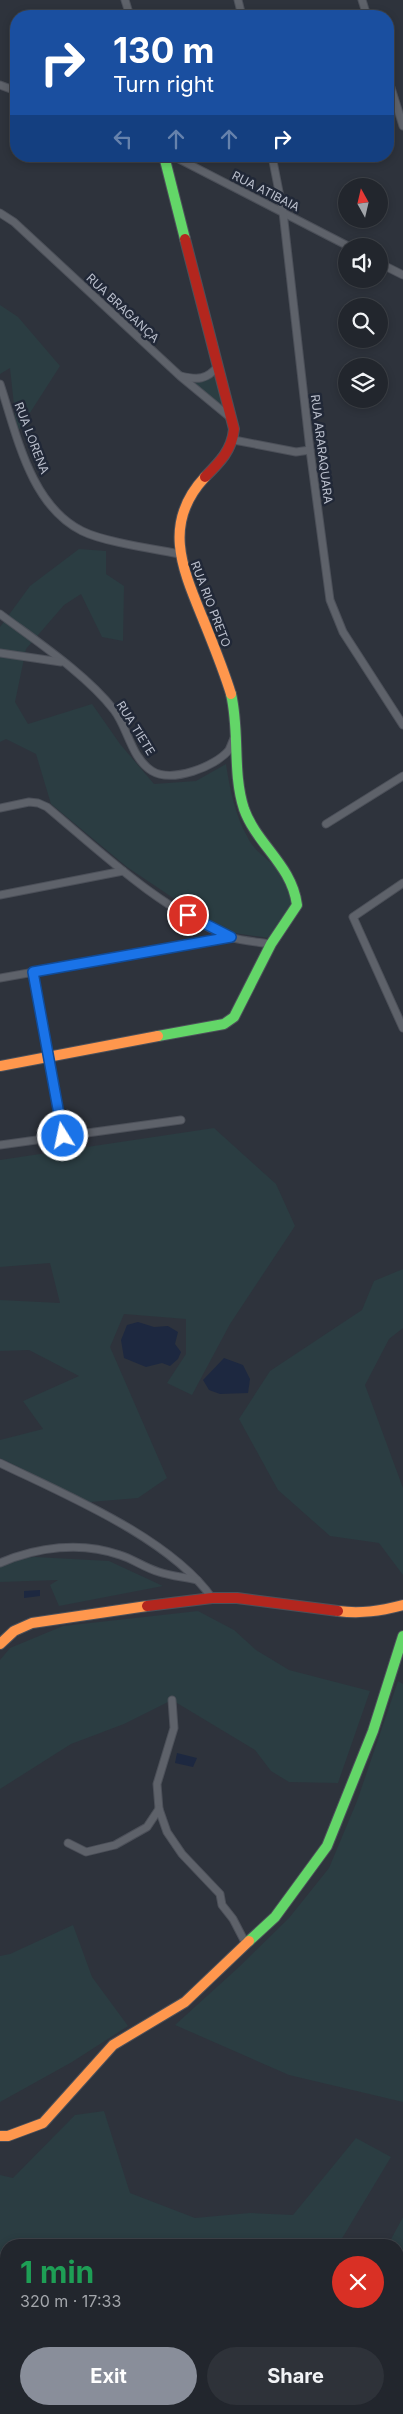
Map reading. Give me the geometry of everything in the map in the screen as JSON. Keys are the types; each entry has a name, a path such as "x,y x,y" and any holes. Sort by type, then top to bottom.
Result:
{"street":[{"path":"394,97 403,126"},
{"path":"166,162 232,420 234,440 296,452 310,450"},
{"name":"RUA ATIBAIA","path":"185,162 338,241"},
{"name":"RUA ARARAQUARA","path":"273,162 283,212 310,450 330,600 334,615 403,725"},
{"name":"RUA BRAGANÇA","path":"0,213 14,222 180,376 232,420"},
{"path":"388,268 403,275"},
{"path":"180,376 204,379 212,374 218,366"},
{"name":"RUA LORENA","path":"0,384 32,476 60,517 83,532 180,554"},
{"name":"RUA RIO PRETO","path":"234,440 231,449 194,490 185,509 180,530 180,554 228,688 234,711 236,765 244,809 261,842 287,872 295,886 297,904 271,944"},
{"name":"RUA TIETE","path":"0,614 87,682 114,711 142,762 152,772 167,776 186,774 217,760 229,750 235,735"},
{"path":"0,652 61,662"},
{"path":"326,824 403,776"},
{"path":"0,808 38,803 47,807 123,871 188,915 231,937 271,944 240,1008 234,1017 224,1024 0,1066"},
{"path":"0,895 123,871"},
{"path":"403,883 353,917 403,1028"},
{"path":"0,978 231,937"},
{"path":"33,972 63,1136"},
{"path":"0,1144 181,1120"},
{"path":"0,1463 123,1525 161,1550 200,1580 212,1598"},
{"path":"0,1563 17,1556 50,1548 85,1547 120,1554 158,1572 200,1580"},
{"path":"0,1644 14,1632 32,1624 111,1610 212,1598 237,1598 357,1614 403,1605"},
{"path":"0,2136 8,2136 43,2123 113,2045 185,2002 275,1917 327,1846 373,1731 403,1636"},
{"path":"172,1700 174,1728 157,1784 159,1809 167,1832 182,1854 220,1894 222,1906 233,1919 246,1944"},
{"path":"68,1843 86,1852 115,1845 147,1827 159,1809"}],"shaded area":[{"path":"0,305 18,317 60,366 17,433 10,368 0,374"},
{"path":"218,367 231,418 182,377 193,379"},
{"path":"79,549 106,551 106,574 124,586 123,641 102,637 81,594 64,605 26,649 15,702 28,724 92,704 120,744 154,784 196,781 226,764 229,783 243,829 255,849 282,874 289,889 292,904 269,938 234,933 191,910 127,867 51,804 36,754 6,739 0,742 0,627 30,586"},
{"path":"214,1128 276,1184 295,1226 230,1324 192,1395 167,1383 186,1354 186,1319 124,1314 110,1347 167,1478 138,1498 90,1502 0,1458 0,1440 43,1429 23,1401 79,1376 29,1350 0,1351 0,1300 60,1303 50,1263 0,1267 0,1160"},
{"path":"403,1269 403,1328 389,1339 365,1385 403,1488 403,1575 379,1543 330,1536 278,1490 239,1419 270,1371 362,1310 374,1281"},
{"path":"35,1557 109,1561 163,1586 59,1606 50,1585 58,1580 0,1582 0,1560"},
{"path":"198,1611 234,1630 256,1650 289,1670 370,1691 338,1783 289,1782 271,1771 255,1750 172,1700 124,1724 71,1744 0,1789 0,1660 10,1648 63,1626"},
{"path":"398,1681 403,1684 403,2102 289,2075 175,2025 239,1967 289,1918 329,1868 357,1801"},
{"path":"73,1925 92,1977 128,2026 72,2062 0,2102 0,1956 10,1954"},
{"path":"104,2111 130,2193 195,2218 250,2213 293,2215 356,2138 391,2157 342,2239 0,2239 0,2175 13,2178 75,2115"},
{"path":"403,2217 403,2239 391,2239"}],"water":[{"path":"138,1322 154,1327 168,1326 178,1332 175,1344 181,1352 178,1359 170,1366 162,1363 146,1367 124,1358 121,1340 127,1325"},
{"path":"224,1358 243,1365 250,1379 248,1393 220,1394 209,1390 203,1380"},
{"path":"40,1590 40,1596 24,1598 24,1591"},
{"path":"177,1753 197,1758 193,1767 175,1763"}],"traffic: fast":[{"path":"166,162 185,239"},
{"path":"158,1036 224,1024 234,1017 271,944 297,905 294,891 288,878 257,834 244,809 238,781 234,708 231,694"},
{"path":"249,1941 275,1917 327,1846 373,1731 403,1636"}],"traffic: slow":[{"path":"205,477 192,494 184,511 180,529 180,546 188,582 231,694"},
{"path":"0,1066 158,1036"},
{"path":"338,1611 371,1611 403,1605"},
{"path":"0,1644 14,1631 32,1623 147,1606"},
{"path":"0,2136 8,2136 43,2123 113,2045 185,2002 249,1941"}],"traffic: jam":[{"path":"185,239 234,429 228,449 205,477"},
{"path":"147,1606 212,1598 237,1598 338,1611"}],"route":[{"path":"63,1136 33,972 231,937 188,915"}]}
